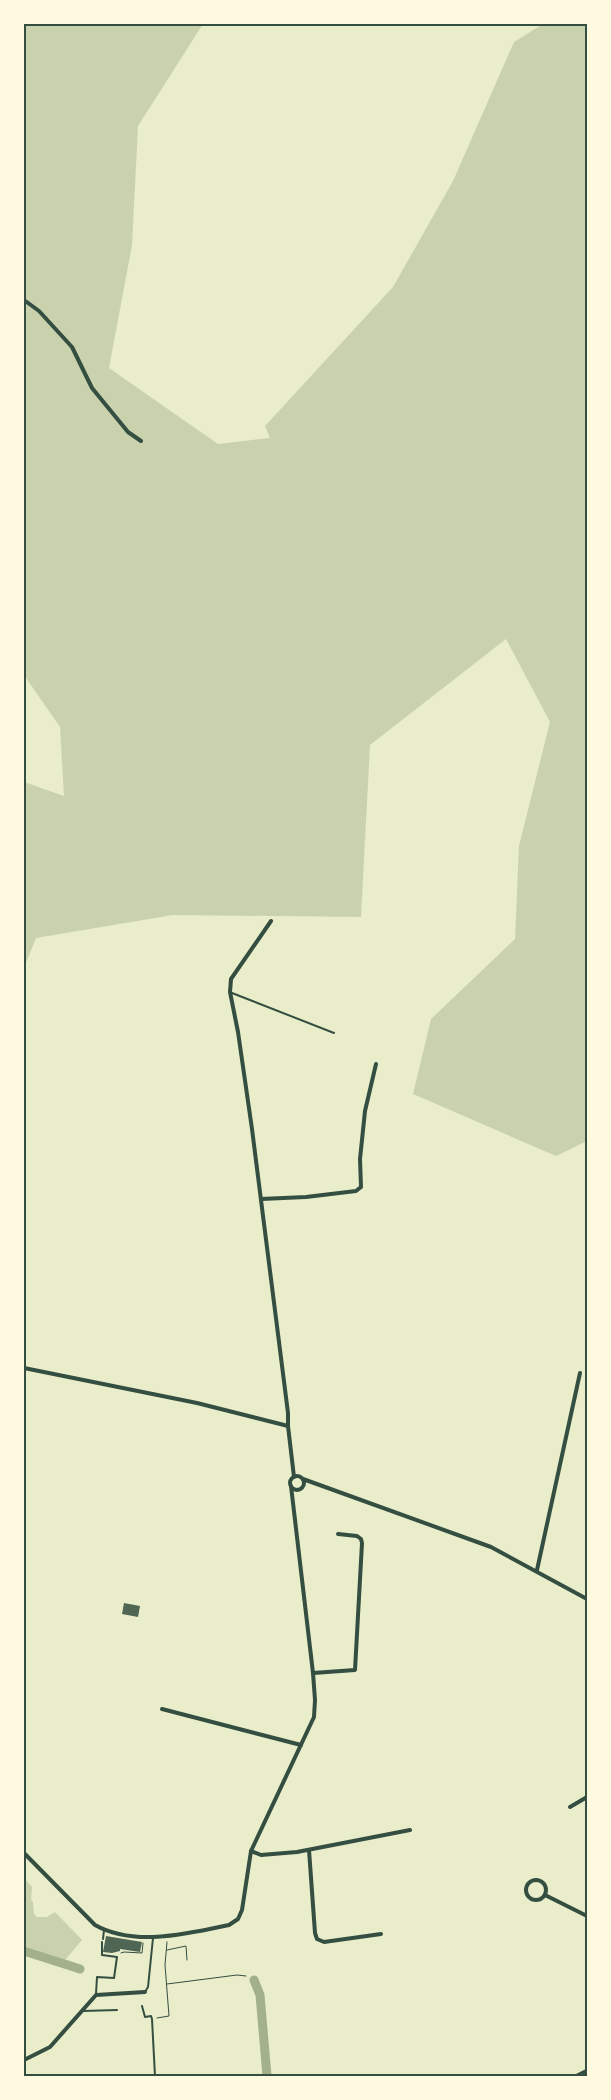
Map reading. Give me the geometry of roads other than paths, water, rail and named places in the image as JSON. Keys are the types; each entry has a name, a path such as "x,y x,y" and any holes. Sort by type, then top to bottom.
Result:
{"street":[{"path":"24,300 39,310 72,346 92,388 128,432 140,441"},
{"path":"271,920 231,979 230,992 238,1032 261,1199 288,1413 294,1477"},
{"path":"261,1199 306,1197 356,1191 361,1187 360,1159 365,1111 376,1064"},
{"path":"24,1368 191,1402 288,1426"},
{"path":"537,1570 580,1374"},
{"path":"24,1854 90,1921 104,1930 153,1938 229,1924 238,1919 242,1910 251,1851 314,1717 313,1673 294,1499 290,1481 294,1477 299,1476 317,1485 491,1547 537,1570 587,1599"},
{"path":"302,1487 303,1479"},
{"path":"294,1499 298,1490 302,1487 317,1485"},
{"path":"291,1486 298,1490"},
{"path":"313,1673 354,1670 362,1543 361,1539 357,1536 338,1534"},
{"path":"162,1709 301,1745"},
{"path":"570,1807 587,1797"},
{"path":"251,1851 261,1855 272,1855 309,1850 410,1830"},
{"path":"309,1850 315,1934 317,1939 324,1942 381,1934"},
{"path":"538,1880 546,1886 545,1895 537,1900 528,1896 527,1887 529,1882 538,1880"},
{"path":"545,1895 587,1916"},
{"path":"24,2060 50,2047 96,1995 145,1992"},
{"path":"577,2076 587,2071"}],"lane":[{"path":"230,992 334,1033"},
{"path":"103,1939 104,1930"},
{"path":"145,1992 148,1987 153,1938"},
{"path":"96,1995 97,1977 114,1978 117,1957 102,1955 102,1942"},
{"path":"142,2006 145,2017 151,2016 152,2019 155,2076"},
{"path":"83,2010 118,2010"}],"waterway":[{"path":"24,1951 80,1969"},
{"path":"254,1980 260,1995 267,2076"}]}
